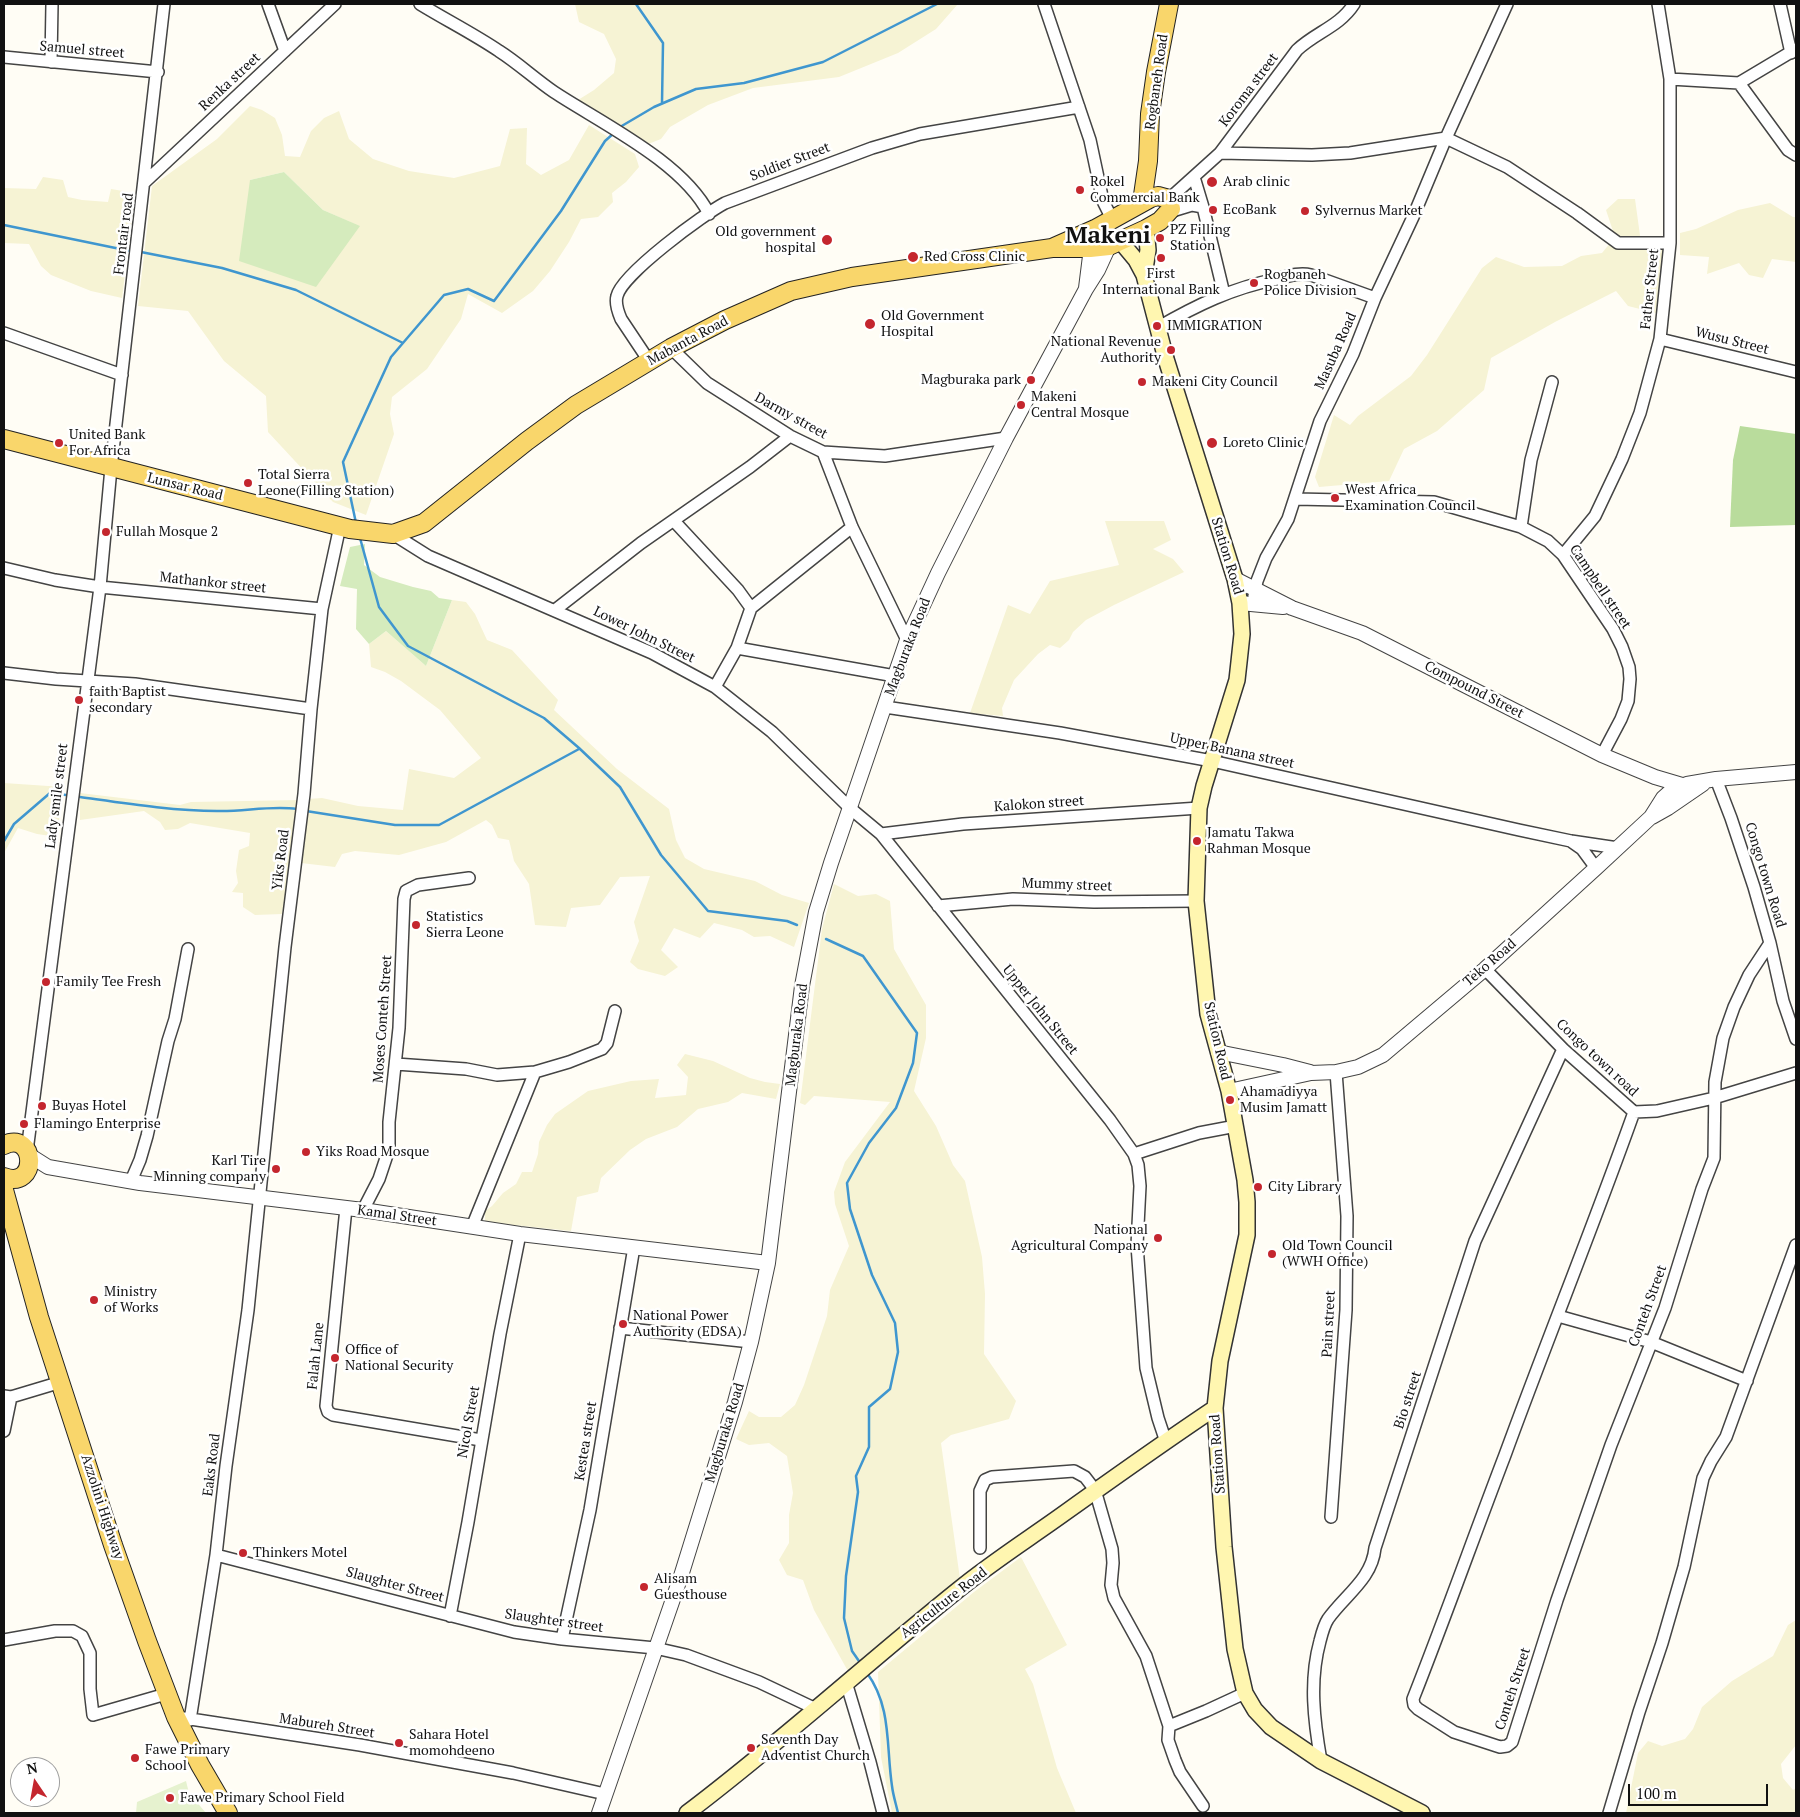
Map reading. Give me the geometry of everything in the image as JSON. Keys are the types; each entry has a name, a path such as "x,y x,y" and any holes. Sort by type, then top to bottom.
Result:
{"main road":[{"name":"Rogbaneh Road","path":"1142,202 1148,161 1152,98 1169,4"},
{"path":"1052,248 1090,248 1115,244 1160,221 1167,202 1148,161"},
{"path":"1052,248 1094,229 1155,196 1167,202"},
{"name":"Station Road","path":"1144,275 1148,250 1146,229"},
{"name":"Station Road","path":"1115,244 1136,260 1144,275 1157,328 1235,579 1247,604 1237,680 1199,808 1196,901 1208,1014 1229,1091 1236,1126 1244,1180 1247,1235 1220,1361 1215,1408 1224,1547 1235,1649 1245,1693 1255,1710 1271,1727 1321,1761 1422,1813"},
{"name":"Mabanta Road","path":"368,532 394,534 424,523 527,440 576,406 671,348 725,320 791,291 852,277 1052,248"},
{"name":"Lunsar Road","path":"4,440 368,532"},
{"path":"6,1198 14,1177 28,1170 30,1163 15,1147"},
{"name":"Azzolini Highway","path":"6,1198 39,1317 114,1545 166,1694 183,1718 200,1765 228,1813"},
{"name":"Agriculture Road","path":"687,1813 723,1786 960,1588 1095,1490 1215,1408"}],"street":[{"path":"51,62 52,4"},
{"name":"Frontair road","path":"111,468 158,72 164,4"},
{"path":"268,4 285,51"},
{"name":"Renka street","path":"145,182 335,4"},
{"path":"420,4 500,51 554,92 617,130 661,163 696,193 708,214"},
{"path":"1044,4 1090,140 1103,201 1112,219"},
{"name":"Koroma street","path":"1167,202 1220,153 1297,50 1337,24 1354,4"},
{"name":"Masuba Road","path":"1247,604 1266,558 1288,519 1296,499 1307,458 1320,421 1353,354 1375,298 1507,4"},
{"name":"Father Street","path":"1563,555 1595,516 1618,468 1640,413 1660,339 1670,243 1670,78 1658,4"},
{"path":"1670,78 1739,83 1794,51 1780,4"},
{"name":"Samuel street","path":"4,57 158,72"},
{"path":"1739,83 1788,150 1796,155"},
{"name":"Soldier Street","path":"649,361 621,319 618,312 617,295 622,286 656,252 712,210 725,203 872,148 920,134 1079,107"},
{"path":"1220,153 1350,154 1446,138 1507,167 1577,212 1618,243 1670,243"},
{"path":"1194,177 1224,294"},
{"path":"1094,229 1103,201"},
{"path":"1167,202 1203,207"},
{"name":"Magburaka Road","path":"1086,288 1094,229"},
{"name":"Magburaka Road","path":"599,1813 680,1576 721,1448 751,1342 768,1263 802,986 816,912 831,863 851,809 907,640 938,572 1006,438 1086,288 1115,244"},
{"path":"1157,328 1192,307 1224,294 1262,282 1305,274 1375,298"},
{"path":"4,333 122,375"},
{"name":"Wusu Street","path":"1660,339 1796,372"},
{"name":"Darmy street","path":"671,348 707,383 790,436 823,452 885,456 1006,438"},
{"path":"1521,527 1532,460 1552,382"},
{"path":"555,610 641,543 750,468 790,436"},
{"path":"823,452 852,527 907,640"},
{"name":"Lady smile street","path":"15,1147 30,1126 100,587 111,468"},
{"name":"Campbell street","path":"1296,499 1434,502 1521,527 1548,541 1563,555 1613,629 1629,667 1628,700 1621,719 1602,755"},
{"path":"674,521 738,590 750,608"},
{"name":"Yiks Road","path":"258,1198 302,809 322,609 345,527"},
{"path":"715,687 737,648 750,608 852,527"},
{"name":"Lower John Street","path":"394,534 428,556 652,653 715,687 772,732 851,809"},
{"path":"4,568 55,580 100,587"},
{"name":"Compound Street","path":"1235,579 1292,608 1362,633 1602,755 1655,777 1682,785"},
{"name":"Mathankor street","path":"100,587 322,609"},
{"name":"Compound Street","path":"1247,604 1292,608"},
{"path":"737,648 895,676"},
{"path":"4,673 135,684 311,709"},
{"name":"Upper Banana street","path":"885,707 1060,733 1212,761 1571,841 1618,848"},
{"name":"Teko Road","path":"1666,803 1672,790 1682,785 1712,780 1796,772"},
{"path":"1655,777 1666,803"},
{"name":"Teko Road","path":"1229,1091 1310,1073 1336,1072 1358,1067 1383,1055 1486,968 1666,803 1712,780"},
{"name":"Congo town Road","path":"1712,780 1737,835 1770,943 1776,972 1796,1039"},
{"name":"Kalokon street","path":"881,834 963,824 1199,808"},
{"name":"Upper John Street","path":"851,809 881,834 1110,1120 1134,1154"},
{"path":"1571,841 1582,849 1596,868"},
{"name":"Moses Conteh Street","path":"363,1210 379,1179 389,1149 389,1122 399,1028 404,899 406,891 418,885 469,878"},
{"name":"Mummy street","path":"938,906 1013,898 1094,902 1196,901"},
{"name":"Conteh Street","path":"1634,1112 1604,1196 1413,1699 1414,1705 1418,1710 1454,1732 1500,1747 1507,1746 1512,1742 1560,1591 1611,1445 1665,1308 1702,1188 1714,1158 1715,1082 1724,1038 1734,1007 1749,975 1770,943"},
{"path":"131,1181 147,1136 168,1041 175,1020 188,949"},
{"name":"Congo town road","path":"1486,968 1563,1049 1634,1112 1657,1111 1714,1098 1796,1074"},
{"path":"396,1064 466,1069 498,1075 535,1072 569,1062 602,1049 607,1043 615,1012"},
{"name":"Bio street","path":"1321,1761 1314,1723 1313,1702 1314,1671 1322,1633 1327,1621 1360,1583 1374,1560 1375,1548 1475,1242 1563,1049"},
{"name":"Teko Road","path":"1218,1052 1283,1065 1310,1073"},
{"path":"472,1227 535,1072"},
{"name":"Pain street","path":"1331,1517 1346,1310 1347,1216 1336,1072"},
{"path":"1166,1442 1146,1368 1137,1245 1140,1186 1134,1154 1198,1133 1236,1126"},
{"name":"Kamal Street","path":"15,1147 48,1167 131,1181 363,1210 520,1234 768,1263"},
{"path":"14,1177 48,1167"},
{"name":"Eaks Road","path":"183,1718 216,1555 226,1466 248,1310 258,1198"},
{"name":"Falah Lane","path":"346,1208 326,1406 328,1412 333,1415 481,1440"},
{"name":"Nicol Street","path":"450,1616 500,1334 520,1234"},
{"path":"1609,1813 1638,1712 1662,1643 1684,1567 1703,1478 1726,1437 1796,1245"},
{"name":"Kestea street","path":"562,1639 590,1510 634,1247"},
{"path":"1558,1316 1651,1342 1747,1381"},
{"path":"620,1328 751,1342"},
{"path":"4,1431 7,1396 61,1382"},
{"path":"980,1548 980,1491 985,1480 992,1477 1074,1471 1085,1477 1095,1490 1112,1549 1111,1585 1114,1598 1146,1656 1169,1726 1168,1740 1180,1772 1203,1806"},
{"name":"Slaughter Street","path":"216,1555 450,1616"},
{"name":"Slaughter street","path":"450,1616 514,1632 562,1639 655,1648 686,1655 759,1682 816,1709"},
{"path":"4,1640 55,1632 73,1632 82,1636 90,1653 90,1689 93,1715 166,1694"},
{"path":"849,1680 883,1813"},
{"path":"1169,1726 1245,1693"},
{"name":"Mabureh Street","path":"183,1718 388,1750 513,1773 605,1794"}],"shaded area":[{"path":"575,4 958,4 936,29 898,53 839,77 753,88 708,105 670,127 661,139 643,146 578,100 594,90 614,73 616,59 604,34 579,22"},
{"path":"250,106 262,110 275,118 282,135 285,156 300,157 311,131 324,118 339,111 349,139 373,159 409,171 454,178 500,166 510,129 527,128 526,164 541,175 569,160 589,125 635,154 639,167 626,182 612,193 613,202 598,217 581,219 550,271 533,291 502,313 468,294 461,319 427,369 392,397 390,414 394,434 366,515 333,502 268,432 266,396 224,361 188,311 138,306 152,186 217,139","holes":["284,172 323,210 359,226 250,180"]},
{"path":"43,177 63,180 68,197 82,200 108,202 111,189 135,193 122,298 91,291 51,275 41,266 29,244 4,243 4,188 36,189"},
{"path":"1618,199 1635,199 1642,250 1663,250 1660,314 1628,306 1616,291 1491,358 1484,390 1437,431 1404,449 1389,481 1319,487 1315,477 1334,415 1350,425 1358,416 1411,376 1427,355 1482,268 1496,257 1524,267 1562,266 1581,256 1602,253 1615,237 1606,210"},
{"path":"1770,203 1796,217 1796,262 1772,259 1763,278 1749,275 1739,263 1707,274 1709,257 1680,255 1680,233 1696,229 1738,210"},
{"path":"1105,521 1164,521 1171,540 1153,549 1173,559 1184,572 1086,620 1060,648 1050,645 1038,654 1014,680 1002,708 1003,716 970,713 1008,605 1030,614 1050,581 1119,565"},
{"path":"452,600 466,602 475,614 487,640 512,650 558,700 554,710 617,769 669,809 676,840 685,858 704,869 755,881 782,895 809,903 794,947 770,936 754,937 742,930 714,923 700,938 674,928 661,950 678,967 665,976 638,969 630,962 639,941 634,922 650,876 620,877 600,905 571,908 566,927 535,925 529,884 514,861 509,840 498,838 492,825 486,820 446,842 399,855 355,851 342,854 335,867 301,863 308,799 322,798 358,806 403,810 409,769 454,778 481,758 440,710 401,681 371,667 369,644 386,631 426,666"},
{"path":"4,783 63,787 57,837 37,834 18,828 4,853"},
{"path":"80,793 180,805 191,802 301,800 282,914 255,915 243,907 243,893 232,892 238,883 236,871 239,850 249,846 250,833 190,823 178,829 165,830 160,822 144,811 80,820"},
{"path":"834,884 858,896 876,894 890,901 894,949 926,1005 926,1038 914,1091 936,1126 953,1165 965,1181 982,1257 985,1294 984,1354 1016,1401 1009,1419 951,1435 941,1443 960,1579 849,1673 814,1610 803,1580 787,1575 779,1560 789,1543 789,1515 793,1493 787,1456 769,1443 749,1445 736,1439 749,1411 759,1417 781,1417 795,1405 804,1385 827,1316 830,1290 849,1246 835,1204 834,1192 845,1162 890,1102 814,1096 805,1105 800,1103 822,929"},
{"path":"685,1054 713,1061 750,1078 780,1084 776,1099 742,1093 728,1102 698,1109 677,1127 646,1139 630,1150 601,1178 598,1192 577,1197 571,1231 485,1222 485,1211 503,1193 516,1184 522,1172 532,1172 538,1154 539,1142 555,1114 588,1091 631,1081 659,1079 655,1098 686,1095 688,1077 677,1065"},
{"path":"1021,1557 1067,1645 1025,1669 1033,1684 1057,1768 1076,1813 892,1813 881,1757 878,1672 974,1592"},
{"path":"1796,1620 1796,1745 1781,1764 1783,1778 1793,1790 1796,1788 1796,1813 1626,1813 1638,1753 1648,1741 1662,1746 1685,1739 1693,1729 1702,1707 1732,1681 1773,1656 1788,1625"}],"green space":[{"path":"284,172 323,210 360,226 316,287 239,261 250,180"},
{"path":"1740,426 1796,434 1796,525 1730,527 1733,460"},
{"path":"365,544 364,565 380,577 431,591 439,598 452,600 426,666 386,631 369,644 356,629 357,589 340,586 350,547"},
{"name":"Fawe Primary School Field","path":"186,1781 189,1793 206,1813 136,1813 137,1802"}],"waterway":[{"path":"636,4 663,43 662,103"},
{"path":"620,127 654,107 696,89 744,83 823,62 937,4"},
{"path":"356,523 343,462 391,357 444,295 468,289 494,301 561,211 605,141 614,133"},
{"path":"4,225 130,251"},
{"path":"141,252 222,268 296,290 403,343"},
{"path":"360,538 379,607 408,646 544,718 579,748 620,787 661,855 708,911 787,921 797,925"},
{"path":"306,811 395,825 439,825 579,749"},
{"path":"4,841 14,824 50,793 66,795"},
{"path":"80,797 200,811 297,809"},
{"path":"826,939 863,956 917,1033 913,1063 896,1108 869,1143 847,1183 850,1209 872,1275 895,1323 898,1352 890,1389 869,1407 869,1447 856,1476 858,1492 846,1576 844,1618 852,1651 861,1664"},
{"path":"867,1673 881,1700 884,1713 892,1789 898,1813"}],"place":[{"name":"Arab clinic","path":"1212,182"},
{"name":"Rokel Commercial Bank","path":"1080,190"},
{"name":"EcoBank","path":"1213,210"},
{"name":"Sylvernus Market","path":"1305,211"},
{"name":"PZ Filling Station","path":"1160,238"},
{"name":"Old government hospital","path":"827,240"},
{"name":"Red Cross Clinic","path":"913,257"},
{"name":"First International Bank","path":"1161,258"},
{"name":"Rogbaneh Police Division","path":"1254,283"},
{"name":"Old Government Hospital","path":"870,324"},
{"name":"IMMIGRATION","path":"1157,326"},
{"name":"National Revenue Authority","path":"1171,350"},
{"name":"Magburaka park","path":"1031,380"},
{"name":"Makeni City Council","path":"1142,382"},
{"name":"Makeni Central Mosque","path":"1021,405"},
{"name":"United Bank For Africa","path":"59,443"},
{"name":"Loreto Clinic","path":"1212,443"},
{"name":"Total Sierra Leone(Filling Station)","path":"248,483"},
{"name":"West Africa Examination Council","path":"1335,498"},
{"name":"Fullah Mosque 2","path":"106,532"},
{"name":"faith Baptist secondary","path":"79,700"},
{"name":"Jamatu Takwa Rahman Mosque","path":"1197,841"},
{"name":"Statistics Sierra Leone","path":"416,925"},
{"name":"Family Tee Fresh","path":"46,982"},
{"name":"Ahamadiyya Musim Jamatt","path":"1230,1100"},
{"name":"Buyas Hotel","path":"42,1106"},
{"name":"Flamingo Enterprise","path":"24,1124"},
{"name":"Yiks Road Mosque","path":"306,1152"},
{"name":"Karl Tire Minning company","path":"276,1169"},
{"name":"City Library","path":"1258,1187"},
{"name":"National Agricultural Company","path":"1158,1238"},
{"name":"Old Town Council (WWH Office)","path":"1272,1254"},
{"name":"Ministry of Works","path":"94,1300"},
{"name":"National Power Authority (EDSA)","path":"623,1324"},
{"name":"Office of National Security","path":"335,1358"},
{"name":"Thinkers Motel","path":"243,1553"},
{"name":"Alisam Guesthouse","path":"644,1587"},
{"name":"Sahara Hotel momohdeeno","path":"399,1743"},
{"name":"Seventh Day Adventist Church","path":"751,1748"},
{"name":"Fawe Primary School","path":"135,1758"},
{"name":"Fawe Primary School Field","path":"170,1798"}],"district":[{"name":"Makeni","path":"1108,236"}]}
